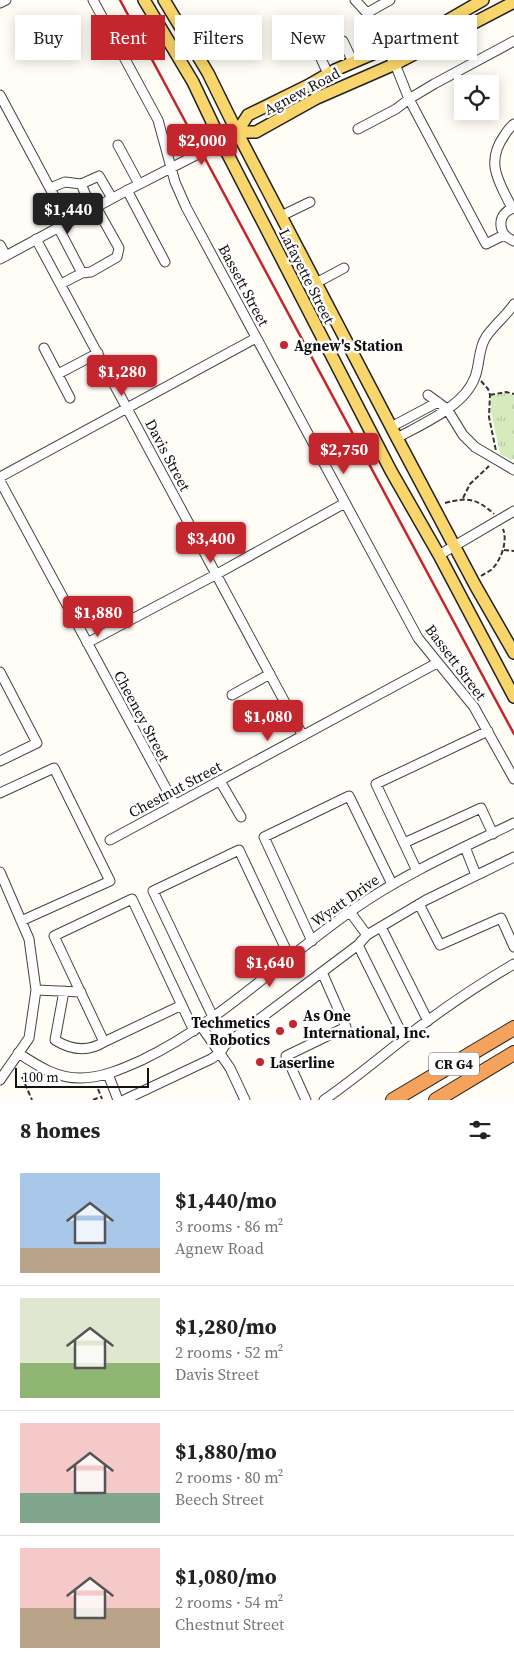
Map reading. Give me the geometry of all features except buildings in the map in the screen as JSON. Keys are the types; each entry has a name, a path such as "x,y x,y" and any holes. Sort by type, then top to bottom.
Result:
{"highway":[{"name":"CR G4","path":"393,1100 514,1028"},
{"name":"CR G4","path":"436,1100 514,1053"}],"main road":[{"name":"Lafayette Street","path":"144,0 193,82 221,141 391,471 439,555 514,697"},
{"name":"Lafayette Street","path":"164,0 208,72 237,132 391,427 454,546 514,653"},
{"name":"Agnew Road","path":"457,15 483,0"},
{"name":"Agnew Road","path":"237,132 256,132 317,98 395,64 514,2"},
{"name":"Agnew Road","path":"237,132 248,116 358,60"}],"street":[{"path":"0,3 6,0"},
{"name":"Bassett Street","path":"93,0 158,120 175,182 186,207 345,503 418,638 474,707 514,779"},
{"path":"355,0 367,13 390,0"},
{"path":"358,129 514,41"},
{"path":"344,43 353,62"},
{"path":"322,60 328,74"},
{"path":"392,60 409,99 486,244 504,235"},
{"path":"0,95 68,222"},
{"path":"514,124 496,146 495,164 497,179 513,208 507,211 501,220 501,230 504,235 514,241"},
{"name":"Agnew Road","path":"3,257 237,132"},
{"path":"118,145 139,184"},
{"path":"50,188 65,182 81,184 99,176 112,198"},
{"path":"60,284 82,273 91,272 117,257 119,253 119,248 81,184"},
{"path":"127,190 165,262"},
{"path":"281,216 310,202"},
{"path":"58,227 82,273"},
{"name":"Davis Street","path":"36,239 304,736"},
{"path":"0,245 3,257"},
{"path":"316,283 344,268"},
{"path":"397,438 428,422 447,409 470,388 476,375 479,353 486,337 508,314 514,304"},
{"path":"0,477 256,338"},
{"path":"44,348 70,398"},
{"path":"58,374 98,353"},
{"path":"428,395 447,409 464,435 475,447 514,470"},
{"path":"391,427 438,402"},
{"name":"Cheeney Street","path":"0,482 175,805"},
{"path":"87,643 345,503"},
{"path":"439,555 514,511"},
{"name":"Chestnut Street","path":"110,840 437,663"},
{"path":"0,672 37,743 0,761"},
{"path":"232,695 270,674"},
{"path":"417,871 376,784 488,731"},
{"path":"0,793 54,768 110,881 21,921"},
{"path":"220,781 241,817"},
{"path":"312,941 264,837 349,796 392,884"},
{"path":"404,843 482,808 493,834"},
{"name":"Wyatt Drive","path":"18,1053 50,1073 80,1078 108,1074 154,1054 198,1029 350,912 392,884 514,824"},
{"path":"465,847 476,875"},
{"path":"213,1017 153,891 239,850 290,958"},
{"path":"124,1100 211,1059 225,1045 381,926 419,904 514,857"},
{"path":"0,872 30,940 36,990 29,1038 0,1080"},
{"path":"104,1042 54,936 132,900 182,1005 198,1029 220,1052 245,1100"},
{"path":"419,904 440,945 501,918 514,946"},
{"path":"350,912 367,935"},
{"path":"381,926 428,1021"},
{"path":"358,945 404,1038"},
{"path":"324,1100 354,1080 404,1038 483,982 514,964"},
{"path":"306,1100 286,1056 346,1027 322,972"},
{"path":"36,990 81,992"},
{"path":"64,991 55,1040 66,1047 95,1048 182,1005"},
{"path":"108,1074 118,1100"}],"path":[{"path":"463,498 475,477 482,473 496,453 489,417 490,395 488,389 476,375"},
{"path":"490,395 506,392 514,394"},
{"path":"504,550 514,551"},
{"path":"22,1077 32,1100"},
{"path":"93,1100 101,1098 98,1089"}],"green space":[{"path":"506,393 514,395 514,459 511,460 500,454 491,411 491,396"}],"railway":[{"path":"120,0 514,734"}],"place":[{"name":"Agnew's Station","path":"284,345"},
{"name":"As One International, Inc.","path":"293,1024"},
{"name":"Techmetics Robotics","path":"280,1031"},
{"name":"Laserline","path":"260,1062"}]}
